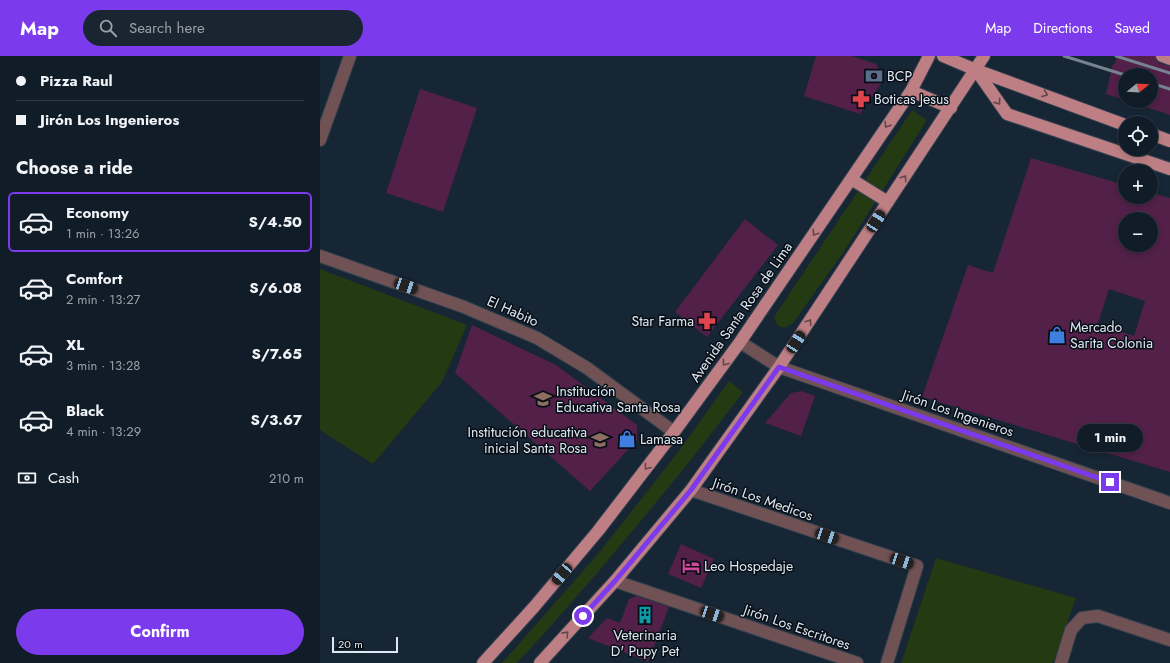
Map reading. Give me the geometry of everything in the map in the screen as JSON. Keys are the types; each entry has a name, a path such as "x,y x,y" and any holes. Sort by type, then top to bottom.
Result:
{"main road":[{"name":"Avenida Santa Rosa de Lima","path":"483,663 534,607 598,531 674,432 740,342 911,91 929,56"},
{"path":"943,56 976,70 1006,79 1118,122"},
{"path":"540,663 615,581 691,490 779,367 984,56"},
{"path":"1162,56 1170,59"},
{"path":"976,70 1007,114 1170,169"},
{"path":"911,91 951,108"},
{"path":"1158,136 1170,140"},
{"path":"851,179 888,202"}],"street":[{"path":"320,140 350,56"},
{"name":"El Habito","path":"320,256 464,307 537,338 587,368 674,432"},
{"name":"Jirón Los Ingenieros","path":"740,342 779,367 1170,503"},
{"name":"Jirón Los Medicos","path":"691,490 917,566 887,663"},
{"name":"Jirón Los Escritores","path":"615,581 857,663"},
{"path":"1061,663 1071,630 1082,618 1098,616 1170,640"}],"green space":[{"path":"912,110 927,120 845,250 793,323 787,327 779,326 774,317"},
{"path":"320,269 467,325 442,382 373,464 320,430"},
{"path":"729,381 743,392 672,483 598,572 517,663 502,663 598,554 675,456"},
{"path":"936,558 1076,598 1053,663 901,663"}],"building":[{"path":"816,56 851,56 876,64 882,74 882,82 860,114 804,96"},
{"path":"1117,56 1155,56 1159,63 1170,66 1170,115 1149,108 1158,108 1158,68 1118,68 1118,98 1106,94 1113,63 1115,64"},
{"path":"420,89 477,108 443,212 386,193"},
{"name":"Mercado Sarita Colonia","path":"1031,158 1118,183 1118,204 1158,204 1158,195 1170,198 1170,472 922,397 968,265 993,273","holes":["1109,289 1145,301 1134,336 1098,324"]},
{"path":"745,219 778,245 707,337 675,312"},
{"name":"Institución Educativa Santa Rosa","path":"472,325 556,365 637,425 637,440 590,491 455,373"},
{"path":"801,391 815,396 801,436 765,423 791,393"},
{"name":"Leo Hospedaje","path":"681,544 714,559 701,588 668,574"},
{"path":"636,596 669,607 648,662 588,638 607,618 620,623 629,599"}],"railway":[{"path":"1064,56 1118,73"},
{"path":"1116,56 1170,73"},
{"path":"1158,85 1170,89"}],"place":[{"name":"BCP","path":"874,76"},
{"name":"Boticas Jesus","path":"861,99"},
{"name":"Star Farma","path":"707,321"},
{"name":"Mercado Sarita Colonia","path":"1057,335"},
{"name":"Institución Educativa Santa Rosa","path":"543,399"},
{"name":"Lamasa","path":"627,439"},
{"name":"Institución educativa inicial Santa Rosa","path":"600,440"},
{"name":"Leo Hospedaje","path":"691,566"},
{"name":"Veterinaria D' Pupy Pet","path":"645,615"}],"route":[{"path":"583,616 615,581 691,490 779,367 1110,482"}]}
